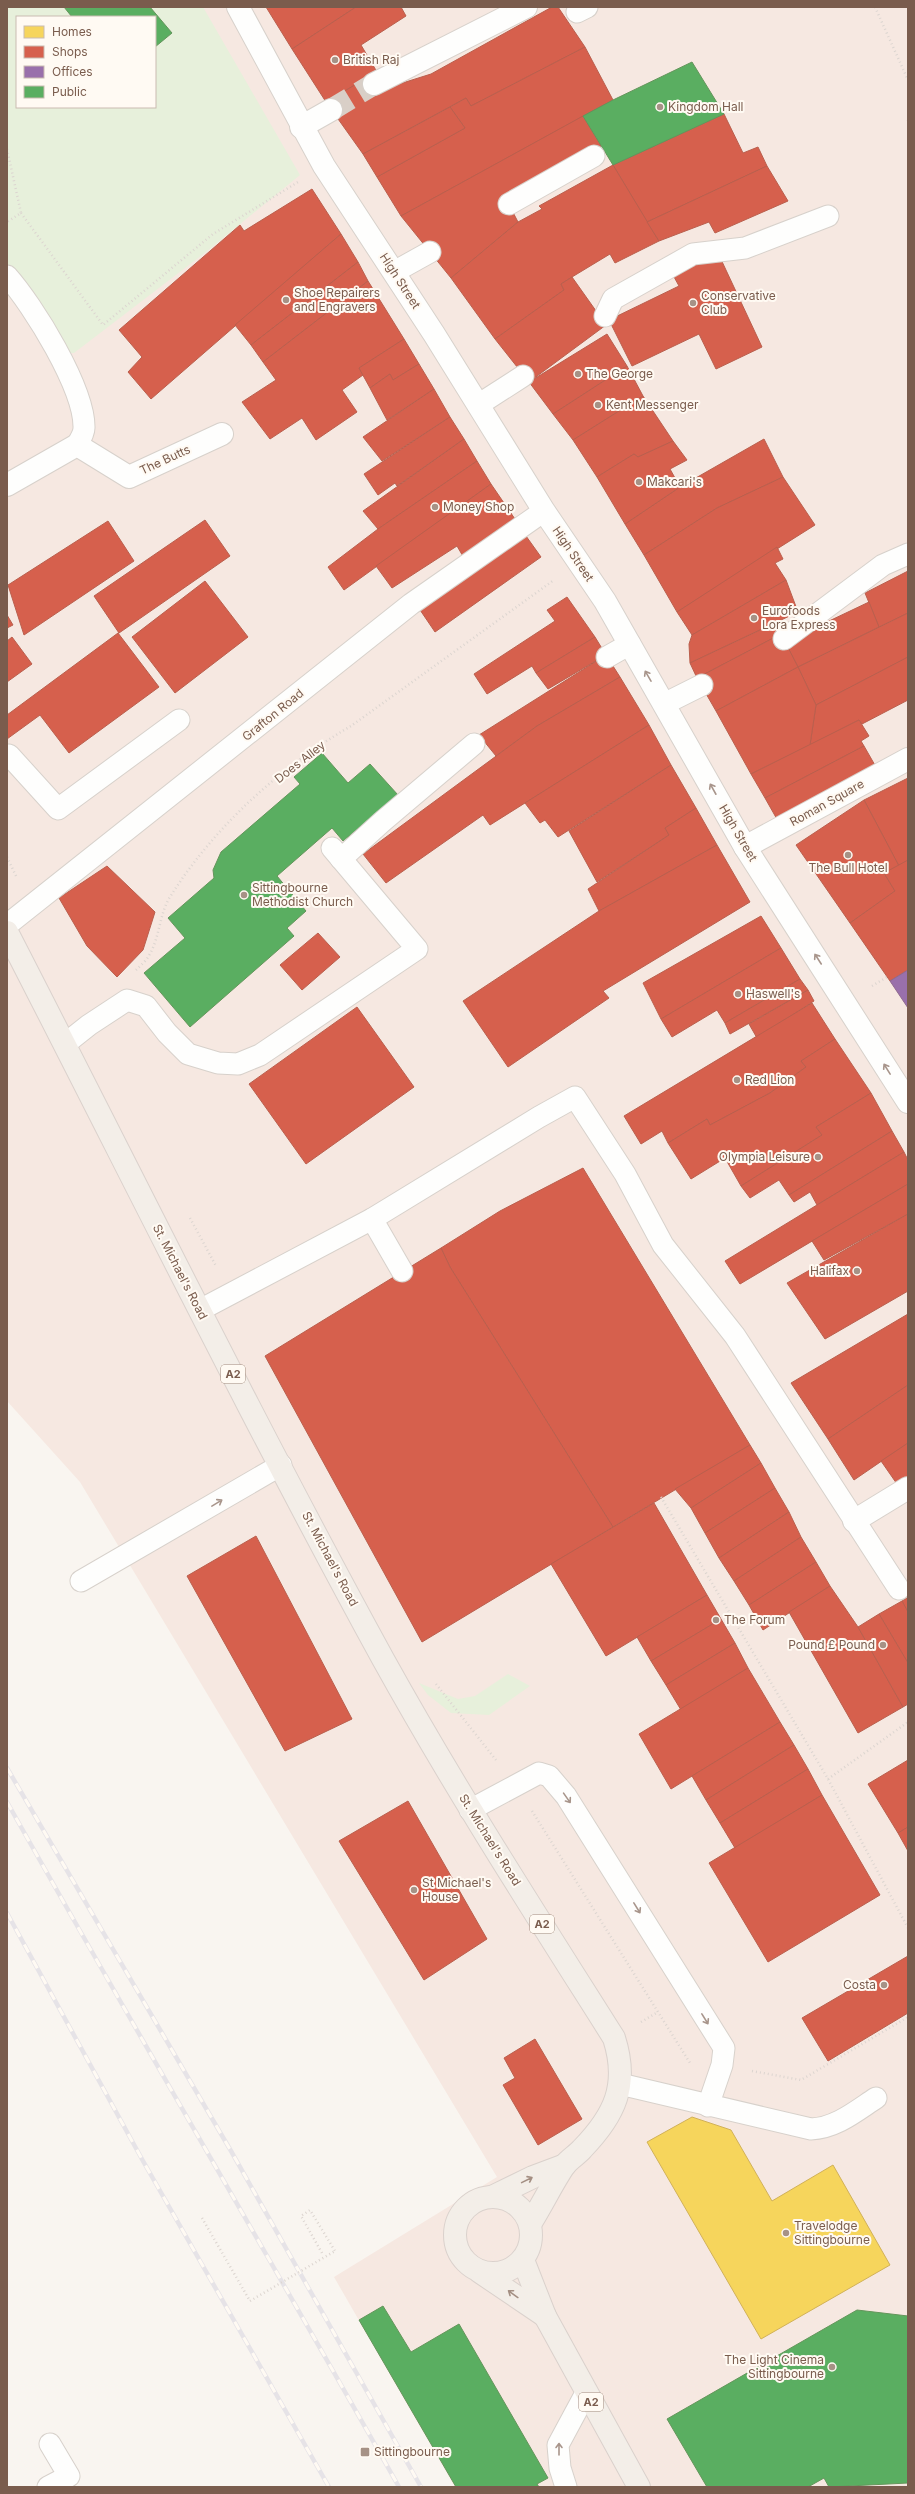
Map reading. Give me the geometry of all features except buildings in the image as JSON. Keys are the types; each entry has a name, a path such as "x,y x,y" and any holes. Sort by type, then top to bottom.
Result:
{"main road":[{"name":"St. Michael's Road","path":"7,932 200,1310 384,1660 470,1810 614,2038 621,2059 620,2084 616,2102 605,2120 583,2148 565,2165 530,2224"},
{"name":"St. Michael's Road","path":"492,2197 534,2176 565,2165"},
{"path":"492,2197 505,2199 516,2204 525,2213 530,2224 532,2237 529,2250 522,2260 513,2268 500,2273 488,2273 476,2269 466,2262 458,2251 456,2239 456,2226 461,2215 469,2205 480,2199 492,2197"},
{"name":"A2","path":"522,2260 545,2316 639,2487"},
{"name":"A2","path":"476,2269 545,2316"}],"street":[{"name":"High Street","path":"238,7 324,166 394,272 544,511 579,562 630,644 745,848 908,1102"},
{"path":"374,84 526,7"},
{"path":"302,127 331,110"},
{"name":"The Butts","path":"77,445 129,477 222,434"},
{"path":"7,485 77,445"},
{"name":"Roman Square","path":"745,848 908,759"},
{"path":"854,1521 908,1488"}],"lane":[{"path":"509,204 594,156"},
{"path":"605,316 613,299 693,254 745,248 828,216"},
{"path":"394,272 430,252"},
{"path":"7,276 33,308 75,390 85,429 77,445"},
{"path":"478,405 523,376"},
{"name":"Grafton Road","path":"7,925 411,604 544,511"},
{"path":"784,638 883,565 908,554"},
{"path":"607,657 630,644"},
{"path":"664,704 702,685"},
{"path":"7,756 9,755 58,809 179,720"},
{"path":"65,1044 89,1025 127,1000 146,1006 167,1033 188,1054 218,1063 238,1064 260,1055 417,949 337,854 383,821 474,744"},
{"path":"200,1310 372,1219 539,1117 575,1097 625,1174 663,1245 735,1336 899,1589"},
{"path":"372,1219 402,1271"},
{"path":"81,1581 281,1465"},
{"path":"470,1810 539,1773 549,1776 574,1809 724,2048 722,2065 708,2106"},
{"path":"620,2084 708,2106 811,2129 824,2129 836,2124 876,2098"},
{"path":"566,2487 560,2468 558,2444 586,2393"},
{"path":"48,2487 69,2476 50,2444"}],"path":[{"path":"875,7 908,80"},
{"path":"7,149 21,213 103,325 213,234 324,166"},
{"path":"7,222 21,213"},
{"name":"Does Alley","path":"134,973 149,956 168,899 199,853 253,799 317,746 351,726 579,562"},
{"path":"661,1497 828,1779 908,1928"},
{"path":"432,1679 516,1786 658,2012"},
{"path":"828,1779 908,1722"},
{"path":"722,2065 801,2080 908,2017"},
{"path":"202,2218 250,2301 335,2251 310,2210 301,2216 322,2253"}],"shaded area":[{"path":"7,7 908,7 908,2487 455,2487 334,2277 497,2177 80,1482 7,1401"}],"green space":[{"path":"7,7 203,7 300,175 206,252 74,353 65,353 7,278"},
{"path":"508,1674 530,1686 489,1715 451,1713 428,1695 419,1683 458,1699 475,1696"}],"tunnel":[{"path":"331,110 374,84"}],"railway":[{"path":"7,1768 231,2151 421,2487"},
{"path":"7,1802 399,2487"},
{"path":"7,1913 143,2161 329,2487"}],"place":[{"name":"British Raj","path":"335,60"},
{"name":"Kingdom Hall","path":"660,107"},
{"name":"Shoe Repairers and Engravers","path":"286,300"},
{"name":"Conservative Club","path":"693,303"},
{"name":"The George","path":"578,374"},
{"name":"Kent Messenger","path":"598,405"},
{"name":"Makcari's","path":"639,482"},
{"name":"Money Shop","path":"435,507"},
{"name":"Eurofoods Lora Express","path":"754,618"},
{"name":"The Bull Hotel","path":"848,855"},
{"name":"Sittingbourne Methodist Church","path":"244,895"},
{"name":"Haswell's","path":"738,994"},
{"name":"Red Lion","path":"737,1080"},
{"name":"Olympia Leisure","path":"818,1157"},
{"name":"Halifax","path":"857,1271"},
{"name":"The Forum","path":"716,1620"},
{"name":"Pound £ Pound","path":"883,1645"},
{"name":"St Michael's House","path":"414,1890"},
{"name":"Costa","path":"884,1985"},
{"name":"Travelodge Sittingbourne","path":"786,2233"},
{"name":"The Light Cinema Sittingbourne","path":"832,2367"},
{"name":"Sittingbourne","path":"365,2452"}]}
